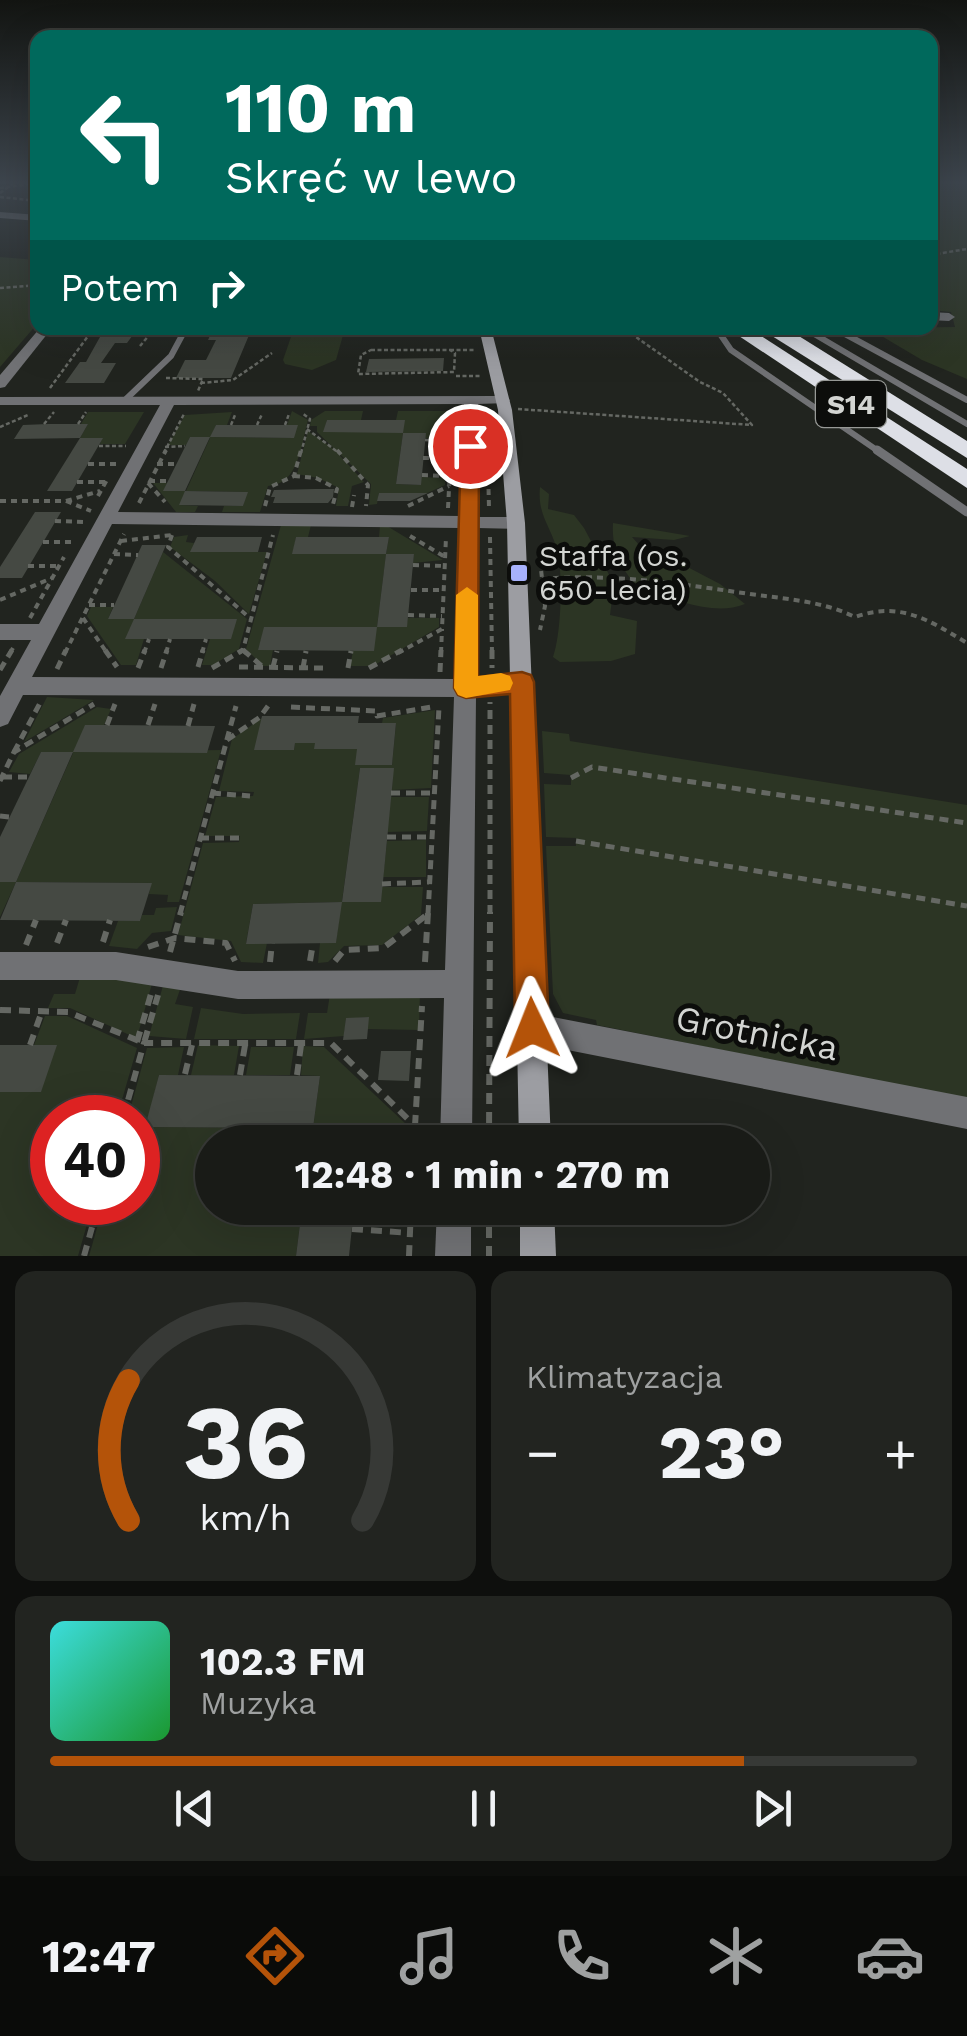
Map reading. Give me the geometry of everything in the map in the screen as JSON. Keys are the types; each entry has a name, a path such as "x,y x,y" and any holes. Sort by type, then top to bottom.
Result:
{"highway":[{"name":"S14","path":"747,335 967,480"},
{"name":"S14","path":"783,335 967,451"}],"street":[{"path":"938,317 949,318"},
{"path":"0,384 40,335"},
{"path":"487,335 504,405 516,523 535,1125"},
{"path":"0,401 504,405"},
{"path":"0,717 169,401"},
{"path":"456,1125 466,688 458,520 471,405"},
{"path":"106,518 516,523"},
{"path":"0,632 46,632"},
{"path":"17,686 466,688 522,682"},
{"path":"14,956 116,966 155,965 238,985 459,984"},
{"name":"Grotnicka","path":"532,1028 967,1113"},
{"path":"453,1256 454,1225"},
{"path":"537,1225 538,1256"}],"lane":[{"path":"124,401 171,356 182,335"},
{"path":"721,335 731,350 967,512"},
{"path":"816,335 967,424"},
{"path":"847,335 967,400"}],"path":[{"path":"938,254 967,249"},
{"path":"0,288 30,286"},
{"path":"50,388 89,335"},
{"path":"140,346 149,335"},
{"path":"504,405 752,425 723,393 700,382 632,335"},
{"path":"448,350 455,353 454,372 446,376 358,374 361,355 371,350 448,350 476,350"},
{"path":"201,383 233,380 272,353"},
{"path":"456,376 482,376"},
{"path":"28,777 1,779 90,605 178,419 193,410 203,379 166,378"},
{"path":"439,688 445,566 458,520 449,476 453,410 471,405"},
{"path":"232,425 237,410"},
{"path":"250,410 263,410 258,425"},
{"path":"276,410 312,410"},
{"path":"285,426 290,410"},
{"path":"294,476 310,419 298,410"},
{"path":"44,424 54,412"},
{"path":"78,424 86,412"},
{"path":"307,429 335,448 368,485 366,507"},
{"path":"425,440 451,441"},
{"path":"98,446 126,446"},
{"path":"165,446 185,446"},
{"path":"423,458 450,458"},
{"path":"88,464 116,464"},
{"path":"157,464 177,464"},
{"path":"422,475 449,476"},
{"path":"212,668 243,650 276,523 260,524 270,488 294,476 316,478 336,489 332,508"},
{"path":"148,482 168,481"},
{"path":"77,482 106,482"},
{"path":"148,482 166,503"},
{"path":"0,501 66,502 100,491"},
{"path":"352,508 354,495"},
{"path":"0,670 91,511 66,502"},
{"path":"56,522 85,522"},
{"path":"172,535 168,548 252,619"},
{"path":"490,539 492,668"},
{"path":"43,542 73,542"},
{"path":"114,554 138,555"},
{"path":"413,565 445,566"},
{"path":"28,566 58,566"},
{"path":"542,580 592,575 716,588 831,605 855,618 880,606 912,610 967,643"},
{"path":"0,600 52,578"},
{"path":"411,590 444,590"},
{"path":"90,605 114,605"},
{"path":"408,616 442,616"},
{"path":"82,618 117,668 161,668 170,639"},
{"path":"206,639 198,668 373,668 442,629"},
{"path":"138,668 150,639"},
{"path":"243,650 263,667"},
{"path":"273,667 277,650"},
{"path":"303,668 306,651"},
{"path":"348,668 351,651"},
{"path":"489,1125 490,696"},
{"path":"14,752 96,704 128,704"},
{"path":"107,725 115,704"},
{"path":"142,704 156,704 148,725"},
{"path":"188,726 194,704 208,704"},
{"path":"222,704 268,706 260,718 227,740"},
{"path":"155,965 173,938 237,704"},
{"path":"286,706 376,711 377,716 439,706 415,1125"},
{"path":"572,778 592,768 967,824"},
{"path":"212,794 250,796"},
{"path":"391,794 434,794"},
{"path":"0,816 10,816"},
{"path":"387,838 432,837"},
{"path":"200,838 240,838"},
{"path":"576,840 967,906"},
{"path":"382,884 430,882"},
{"path":"331,965 344,950 382,948 428,914"},
{"path":"14,956 36,920"},
{"path":"66,920 54,952 69,952"},
{"path":"100,952 110,920"},
{"path":"129,1095 158,940 226,943 238,966"},
{"path":"269,966 272,943"},
{"path":"313,943 310,966 320,966"},
{"path":"14,956 36,952"},
{"path":"254,966 279,967"},
{"path":"0,1010 68,1012 141,1043 331,1043 414,1125"},
{"path":"30,1045 42,1011"},
{"path":"184,1074 192,1043"},
{"path":"240,1075 246,1043"},
{"path":"297,1075 301,1043"},
{"path":"84,1256 93,1225"},
{"path":"408,1256 410,1225"},
{"path":"489,1225 489,1256"},
{"path":"352,1229 410,1234"}],"green space":[{"path":"938,241 967,241 967,379 922,360 880,335 938,335 938,327 955,327 951,312 938,311"},
{"path":"0,257 30,259 30,332 0,367"},
{"path":"292,335 343,335 336,360 312,370 285,364"},
{"path":"292,411 308,420 292,471 278,484 268,486 260,512 222,512 224,506 243,506 247,492 186,491 210,438 190,437 186,445 168,445 185,415 232,412 227,425 216,425 211,437 293,438 287,425"},
{"path":"325,411 363,411 361,420 327,420 324,432 396,420 398,411 450,411 449,439 403,433 396,484 420,485 421,477 445,478 445,485 423,495 379,493 377,504 369,505 371,484 317,432 317,426 310,426 311,420"},
{"path":"88,412 144,412 125,444 100,444 102,438 80,438 88,424 81,424"},
{"path":"308,431 334,449 364,482 352,486 348,506 336,506 339,488 297,474"},
{"path":"153,483 167,483 164,491 186,491 180,505 198,506 195,512 176,512"},
{"path":"540,487 549,494 548,509 574,515 584,528 614,584 610,615 637,621 635,654 611,661 560,662 553,657 559,621 560,565 543,515"},
{"path":"613,523 690,536 674,540 632,537 649,556 676,561 720,584 745,604 708,608 644,594 620,562"},
{"path":"281,525 311,525 308,537 296,537 293,554 386,554 389,537 379,537 380,526 387,526 443,560 413,563 414,554 386,555 377,627 406,627 408,618 439,618 439,627 373,666 350,666 353,651 376,627 265,627 258,650 273,650 270,666 263,666 246,649"},
{"path":"188,535 186,542 194,543 191,552 267,552 249,614 215,581 170,547 174,537"},
{"path":"163,552 247,619 239,649 213,665 202,665 210,639 144,639 136,665 121,665 87,616 91,607 113,607 108,619 134,619"},
{"path":"47,697 94,700 24,742"},
{"path":"97,707 111,709 104,725 74,752 221,750 179,902 167,902 168,895 149,894 151,883 16,882 73,753 41,752 30,774 9,772 19,754"},
{"path":"435,710 431,788 392,790 393,768 360,768 342,901 382,887 423,887 421,915 382,945 344,946 328,962 318,963 320,943 336,942 341,902 253,904 246,943 267,943 263,963 241,962 231,941 178,935 203,843 239,842 240,836 205,836 216,797 253,796 254,792 219,791 232,739 262,718 294,750 295,743 315,743 315,749 357,749 392,765 396,724 382,723 383,718"},
{"path":"542,731 569,734 570,741 967,805 967,1099 597,1025 596,1020 563,1013 553,994 546,846 576,846 576,838 546,837 544,784 571,785 571,775 544,773"},
{"path":"391,797 429,797 427,831 387,832"},
{"path":"426,840 426,877 383,877 387,841"},
{"path":"0,882 16,882 0,917"},
{"path":"177,907 171,931 152,933 137,949 109,946 118,921 140,921 142,915 154,915 156,908"},
{"path":"81,974 153,980 138,1034 134,1037 70,1008 48,1008 54,994 75,994"},
{"path":"164,982 182,984 175,1004 193,1007 186,1039 149,1036"},
{"path":"420,992 419,1030 368,1029 368,1017 346,1019 344,1036 304,1039 308,1013 327,1013 330,994"},
{"path":"201,1008 243,1014 300,1013 296,1039 194,1039"},
{"path":"45,1016 67,1016 137,1048 123,1095 30,1095 30,1225 87,1225 78,1256 0,1256 0,1092 56,1045 34,1045"},
{"path":"198,1045 239,1046 234,1075 191,1075"},
{"path":"303,1046 324,1047 407,1125 313,1125 320,1076 301,1075"},
{"path":"184,1047 178,1075 159,1075 154,1095 134,1095 147,1048"},
{"path":"251,1047 294,1047 290,1075 246,1075"},
{"path":"160,1127 195,1127 195,1225 300,1225 296,1256 89,1256 98,1225 160,1225"}],"building":[{"path":"101,335 133,335 127,343 115,343 101,363 116,363 104,383 65,383 80,362 86,362"},
{"path":"210,335 249,335 231,378 176,378 185,360 206,360 216,340 208,340"},
{"path":"444,358 443,371 366,372 369,359"},
{"path":"327,420 405,420 403,433 323,432"},
{"path":"88,424 80,438 14,439 23,425"},
{"path":"216,425 298,425 294,438 210,437"},
{"path":"403,433 426,433 421,485 396,484"},
{"path":"190,437 210,437 185,491 163,491"},
{"path":"80,438 103,438 72,491 47,491"},
{"path":"334,489 328,503 273,503 275,497 271,497 274,490"},
{"path":"185,491 248,492 243,506 179,505"},
{"path":"379,493 428,493 410,501 377,501"},
{"path":"35,512 61,512 22,578 0,578 0,567"},
{"path":"197,537 262,537 258,552 190,552"},
{"path":"296,537 389,537 386,554 292,554"},
{"path":"142,545 166,545 134,619 108,619"},
{"path":"386,554 414,554 407,627 377,627"},
{"path":"134,619 237,619 231,639 125,639"},
{"path":"264,627 377,627 374,651 258,650"},
{"path":"262,716 359,716 358,723 396,723 392,765 355,765 357,749 314,749 315,743 295,743 294,750 254,750"},
{"path":"85,725 215,726 207,753 73,752"},
{"path":"41,752 73,752 16,882 0,882 0,837"},
{"path":"360,768 394,768 381,902 342,902"},
{"path":"16,882 152,883 140,921 0,920"},
{"path":"342,902 336,943 246,944 253,904"},
{"path":"369,1017 367,1039 343,1040 346,1018"},
{"path":"0,1045 57,1045 41,1092 0,1092"},
{"path":"381,1051 411,1051 409,1081 378,1080"},
{"path":"159,1075 320,1076 313,1125 160,1127 160,1095 154,1095"},
{"path":"300,1225 352,1225 349,1256 296,1256"}],"slow traffic":[{"path":"467,595 466,688 501,683"}],"place":[{"name":"Staffa (os. 650-lecia)","path":"519,573"}],"route":[{"path":"470,446 466,688 522,682 532,1028"}]}
